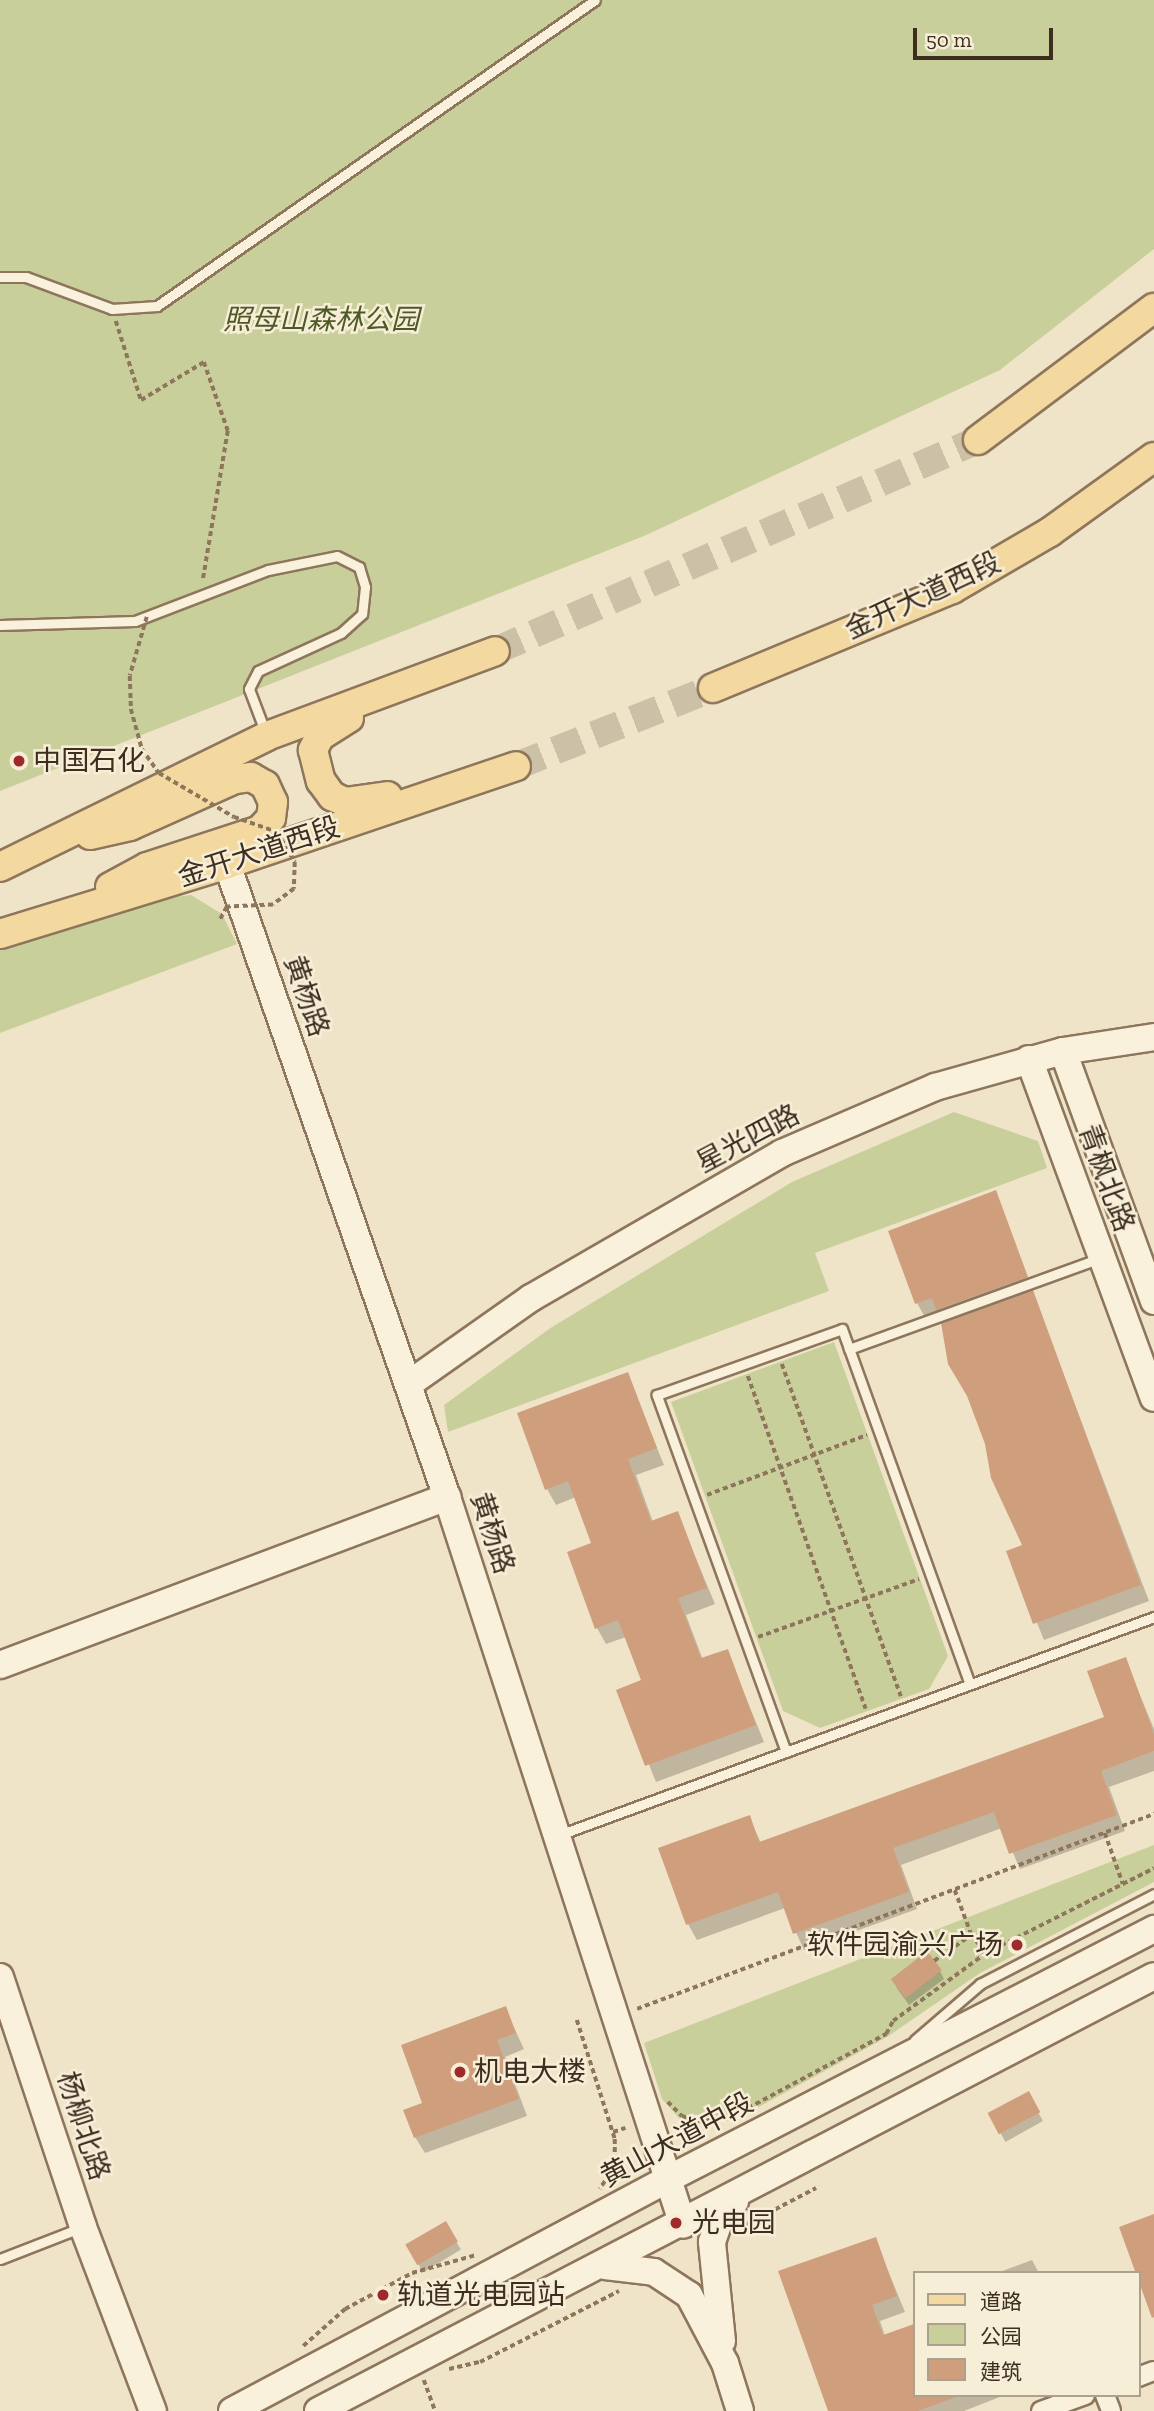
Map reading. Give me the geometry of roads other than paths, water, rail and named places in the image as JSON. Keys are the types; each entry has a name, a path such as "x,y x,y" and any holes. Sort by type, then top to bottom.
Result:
{"main road":[{"path":"978,440 1154,309"},
{"name":"金开大道西段","path":"713,688 952,589 1050,532 1154,457"},
{"path":"0,867 267,736 495,651"},
{"path":"403,686 320,736 313,750 321,781 332,796 345,802 448,789"},
{"name":"金开大道西段","path":"0,934 227,864 516,766"},
{"path":"47,845 130,827 235,779 251,777 265,786 273,802 271,818 260,830 147,867 55,917"}],"street":[{"name":"黄杨路","path":"227,864 447,1496 683,2225"},
{"name":"星光四路","path":"409,1384 531,1297 782,1153 935,1087 1063,1051 1154,1037"},
{"name":"青枫北路","path":"1063,1051 1154,1301"},
{"name":"青枫北路","path":"1028,1059 1154,1398"},
{"path":"0,1665 447,1496"},
{"name":"黄山大道中段","path":"232,2411 668,2179 1154,1929"},
{"path":"318,2411 683,2225 1154,1976"},
{"name":"杨柳北路","path":"0,1977 107,2294"},
{"path":"725,2363 712,2242 720,2219 744,2193"},
{"path":"603,2266 639,2268 680,2286 696,2306 725,2363 740,2411"},
{"path":"107,2294 111,2341 134,2411"},
{"path":"107,2294 153,2411"},
{"path":"1041,2411 1080,2397"}],"lane":[{"path":"0,277 26,277 113,309 157,306 595,0"},
{"path":"0,625 135,621 268,570 337,556 359,567 365,587 362,614 341,633 258,671 249,689 267,736"},
{"path":"849,1349 1102,1258"},
{"path":"786,1752 657,1395 842,1329 970,1684"},
{"path":"557,1836 1154,1617"},
{"path":"885,2067 981,1984 1154,1894"},
{"path":"0,2259 83,2227"}],"tunnel":[{"path":"495,651 978,440"},
{"path":"516,766 713,688"}],"place":[{"name":"中国石化","path":"19,761"},
{"name":"软件园渝兴广场","path":"1017,1945"},
{"name":"机电大楼","path":"460,2072"},
{"name":"光电园","path":"676,2223"},
{"name":"轨道光电园站","path":"383,2295"}],"park label":[{"name":"照母山森林公园","path":"321,320"}]}
